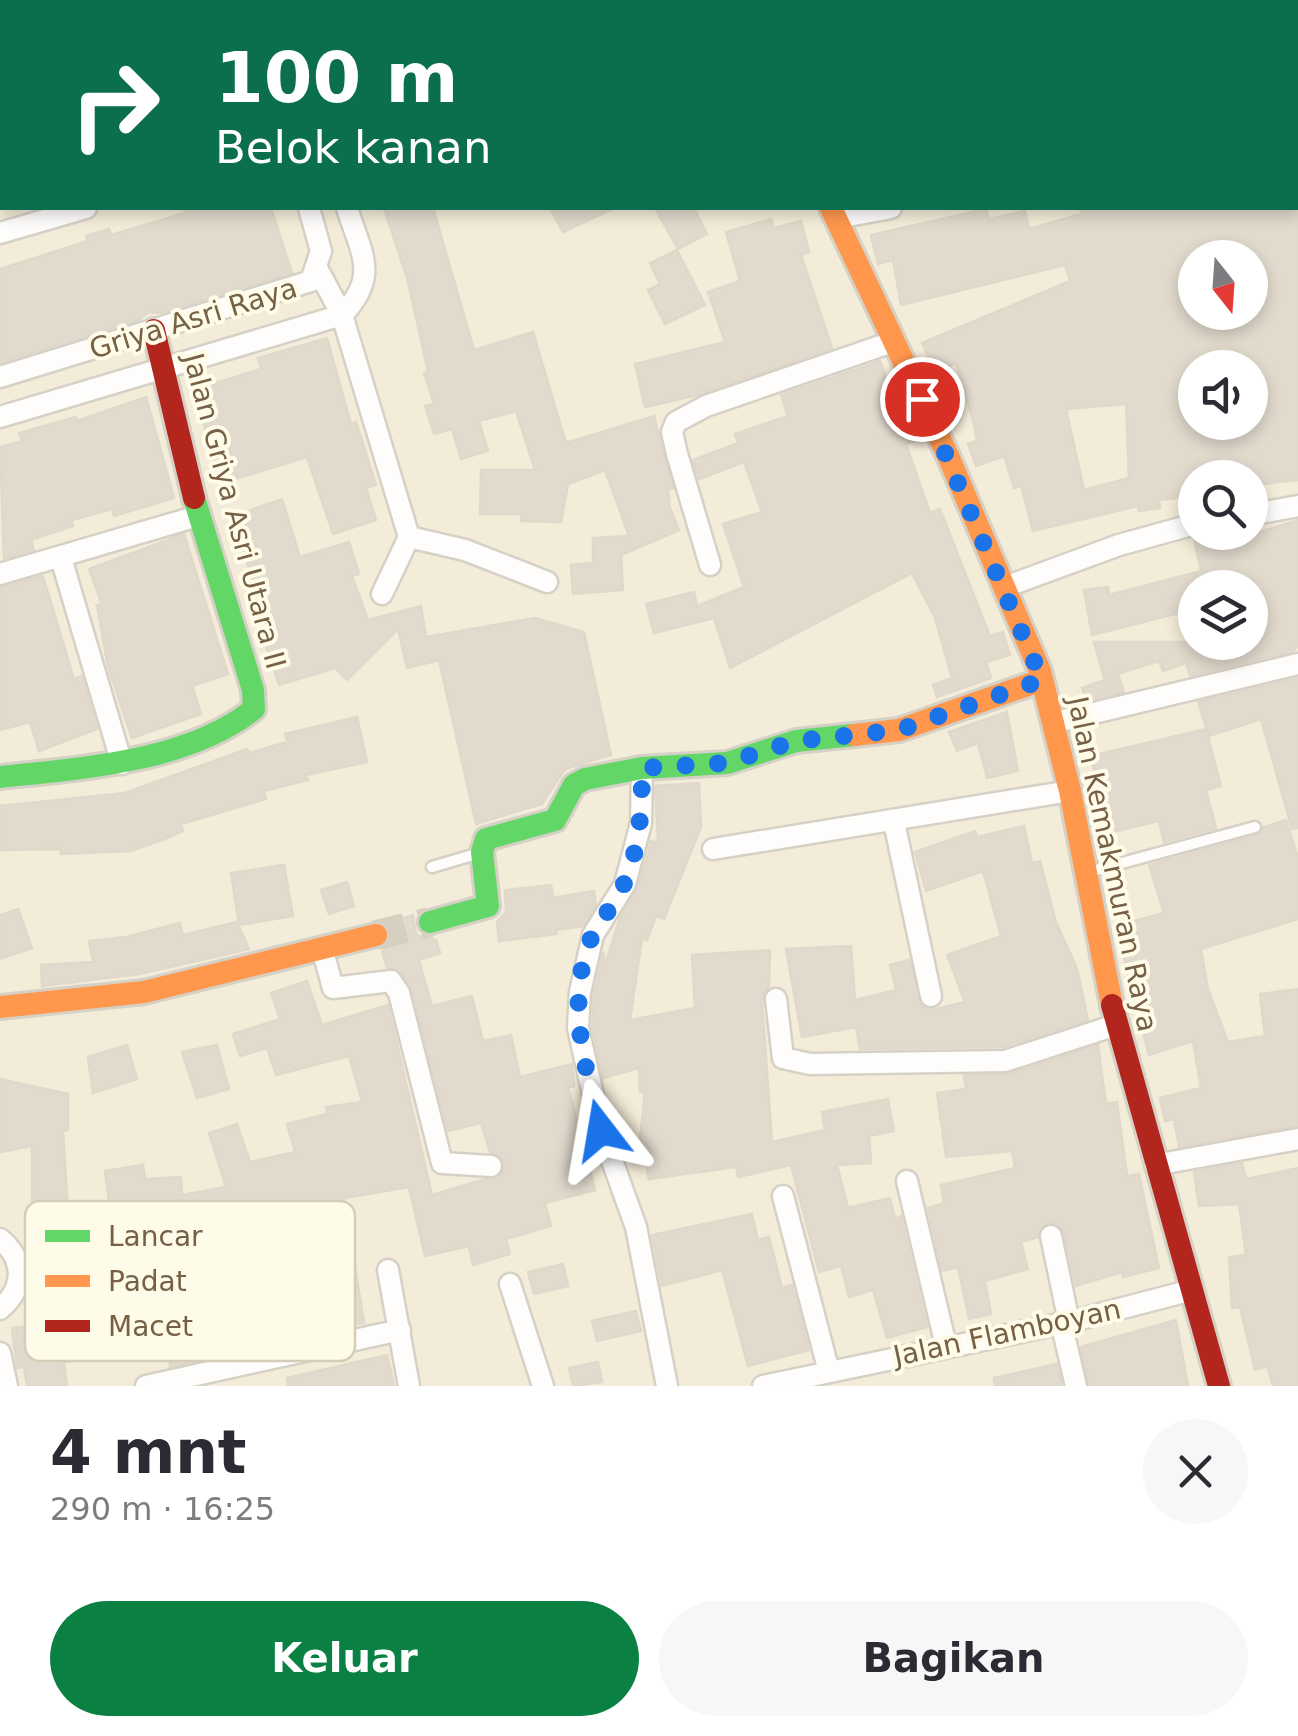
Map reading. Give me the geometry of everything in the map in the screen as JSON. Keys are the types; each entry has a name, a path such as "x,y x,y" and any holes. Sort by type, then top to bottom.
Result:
{"street":[{"path":"0,233 73,210"},
{"name":"Griya Asri Raya","path":"0,377 304,284 318,270 321,252 310,210"},
{"path":"342,315 361,296 366,282 348,210"},
{"path":"834,213 868,210"},
{"name":"Jalan Kemakmuran Raya","path":"834,213 1005,587 1042,680 1070,791 1116,1025 1219,1386"},
{"path":"318,270 342,315 409,536 399,567 382,594"},
{"name":"Griya Asri Raya","path":"0,416 342,315"},
{"name":"Jalan Griya Asri Utara II","path":"122,764 234,725 254,709 253,690 198,516 154,330"},
{"path":"710,565 677,454 672,432 676,422 706,406 895,341"},
{"path":"1268,512 1298,506"},
{"path":"0,574 198,516"},
{"path":"1005,587 1119,545 1178,529"},
{"path":"409,536 465,550 547,582"},
{"path":"0,777 122,764 60,558"},
{"path":"1052,723 1298,664"},
{"path":"430,922 488,906 482,852 492,834 555,820 574,785 642,768 737,760 796,741 899,730 1042,680"},
{"path":"642,768 641,823 624,884 592,935 580,992 578,1028 601,1130 636,1228 666,1386"},
{"path":"713,849 1070,791"},
{"path":"894,822 931,996"},
{"path":"0,1007 62,1006 164,992 376,936"},
{"path":"322,948 333,988 391,981 400,993 442,1163 491,1166"},
{"path":"776,998 783,1058 810,1064 1006,1061 1116,1025"},
{"path":"1156,1164 1298,1139"},
{"path":"907,1181 946,1346"},
{"path":"784,1196 822,1377"},
{"path":"1051,1236 1076,1386"},
{"path":"0,1239 13,1250 20,1268 18,1284 0,1309"},
{"path":"388,1270 409,1386"},
{"path":"510,1284 543,1386"},
{"name":"Jalan Flamboyan","path":"763,1386 822,1377 1192,1290"},
{"path":"355,1340 400,1330"},
{"path":"0,1353 8,1386"},
{"path":"146,1386 259,1361"}],"lane":[{"path":"1084,874 1254,826"},
{"path":"432,867 482,852"}],"shaded area":[{"path":"0,210 1298,210 1298,1386 0,1386"}],"building":[{"path":"184,210 272,210 292,273 161,313 149,312 139,320 0,363 0,269 88,241 86,236 109,229 111,235 185,213"},
{"path":"385,210 434,210 474,350 533,332 566,443 654,416 673,488 668,490 670,508 679,530 621,555 623,590 573,594 571,565 593,563 593,538 629,536 605,470 568,484 561,522 521,521 522,514 480,514 481,470 535,470 516,411 479,421 488,451 461,459 452,429 434,434 425,406 434,404 424,373 428,372 408,281"},
{"path":"551,210 610,210 563,232"},
{"path":"656,210 695,210 707,234 678,249"},
{"path":"982,210 986,210 989,219 1025,211 1029,229 1081,214 1080,210 1298,210 1298,480 1268,483 1268,460 1178,460 1178,498 1159,500 1160,508 1139,511 1138,506 1033,531 1021,486 1014,488 1004,456 976,466 968,444 977,441 973,420 956,363 935,372 922,343 1070,281 1065,265 901,305 893,260 878,264 871,235","holes":["1126,404 1129,478 1084,490 1066,409"]},
{"path":"771,219 774,228 801,221 809,252 801,255 832,348 698,395 645,407 635,364 725,342 708,292 740,281 726,232"},
{"path":"677,250 705,305 665,324 648,290 660,284 650,263"},
{"path":"327,338 351,424 356,422 376,485 366,488 376,520 333,534 307,457 222,483 193,390 261,369 258,358"},
{"path":"880,361 898,413 905,411 914,441 906,444 930,513 940,509 990,636 1003,632 1010,655 986,662 991,678 937,697 933,685 952,678 935,618 912,573 730,668 714,618 654,633 646,604 694,592 697,606 744,587 723,524 762,512 744,462 699,479 693,460 738,443 735,434 788,416 781,395"},
{"path":"146,397 174,498 114,516 112,509 72,520 73,526 31,540 34,550 4,559 0,447 22,441 19,433 76,417 77,421"},
{"path":"282,499 300,557 349,542 359,574 352,576 368,620 421,606 426,637 535,618 584,632 611,755 565,769 542,804 476,824 439,660 407,668 398,629 347,680 335,668 279,685 262,635 272,632 231,517"},
{"path":"1298,520 1298,646 1268,657 1268,570 1201,570 1196,550 1268,550 1268,529"},
{"path":"184,534 228,674 192,686 201,714 132,738 108,667 97,605 102,604 89,569"},
{"path":"43,576 74,679 82,676 97,729 39,751 30,722 0,730 0,587"},
{"path":"1178,577 1178,613 1092,635 1084,590 1108,587 1109,595"},
{"path":"1094,642 1178,642 1178,660 1256,660 1190,676 1186,663 1163,671 1159,661 1104,678"},
{"path":"1118,675 1124,692 1087,700 1082,688"},
{"path":"1298,678 1298,828 1292,829 1261,719 1209,736 1198,702"},
{"path":"1007,712 1018,771 987,778 978,743 957,751 949,732"},
{"path":"357,717 367,762 306,775 308,780 264,791 266,799 181,824 183,831 162,840 131,851 61,854 60,849 0,850 0,806 125,793 247,749 249,753 287,742 285,734"},
{"path":"1206,729 1221,786 1206,790 1216,828 1164,842 1159,821 1108,833 1091,756"},
{"path":"699,783 701,827 664,919 656,916 647,940 642,938 630,1020 695,1008 692,955 770,950 769,987 762,1001 772,1142 825,1130 822,1112 888,1099 894,1131 869,1136 871,1163 837,1165 848,1208 890,1198 895,1219 901,1216 927,1327 887,1338 873,1290 849,1297 841,1266 819,1272 791,1165 738,1177 736,1167 649,1179 640,1140 645,1092 640,1092 639,1068 603,1078 592,1027 594,994 603,952 605,965 620,918 638,888 651,841 658,843 655,786"},
{"path":"1286,820 1298,858 1298,919 1201,949 1208,989 1228,1042 1265,1036 1260,994 1298,989 1298,1126 1179,1147 1174,1119 1165,1121 1160,1098 1201,1088 1193,1041 1149,1055 1116,926 1164,913 1149,865 1257,835 1264,827"},
{"path":"1024,826 1032,863 1040,861 1056,922 1077,969 1088,1020 1003,1047 860,1049 856,1027 802,1037 786,949 851,946 855,1000 896,990 890,965 909,960 923,1007 933,1010 965,1002 947,955 1001,936 983,871 926,891 915,852 975,831 977,837"},
{"path":"284,865 293,916 239,925 231,873"},
{"path":"347,882 354,906 329,914 321,890"},
{"path":"551,885 553,898 594,891 596,905 583,926 556,930 557,934 499,941 497,922 506,912 505,890"},
{"path":"18,909 32,948 0,959 0,915"},
{"path":"413,915 416,935 436,940 440,953 419,960 432,1006 472,996 483,1041 511,1035 520,1077 572,1064 574,1086 568,1087 595,1190 545,1203 551,1226 506,1239 510,1254 473,1265 469,1246 425,1256 409,1187 344,1198 344,1201 109,1201 105,1171 143,1165 145,1179 181,1177 182,1195 226,1187 209,1133 237,1124 250,1162 295,1152 287,1124 327,1114 326,1107 362,1102 349,1056 276,1075 267,1048 240,1056 233,1034 280,1019 271,993 307,981 322,1025 388,1005 432,1195 502,1174 504,1161 490,1152 481,1123 448,1131 412,989 402,973 387,968 382,952 394,939 390,922"},
{"path":"237,922 249,949 139,974 42,986 41,965 93,962 89,941 126,937 180,923 183,935"},
{"path":"127,1045 137,1079 93,1093 88,1057"},
{"path":"217,1045 229,1089 197,1098 182,1052"},
{"path":"1098,1045 1106,1104 1117,1102 1127,1176 1139,1174 1159,1268 1123,1277 1122,1272 1076,1286 1064,1232 1056,1223 1047,1223 1038,1237 1021,1242 1028,1269 985,1281 991,1314 969,1319 958,1267 942,1271 928,1208 944,1203 941,1185 1015,1168 1012,1151 946,1157 937,1093 966,1089 964,1075 1009,1074"},
{"path":"0,1079 68,1094 68,1130 63,1131 67,1201 32,1201 32,1146 0,1152"},
{"path":"1242,1163 1246,1179 1298,1168 1298,1386 1273,1386 1267,1366 1255,1370 1240,1307 1232,1308 1229,1257 1246,1255 1239,1204 1199,1206 1194,1172"},
{"path":"752,1214 758,1240 769,1237 782,1288 792,1285 809,1350 748,1366 722,1270 662,1286 652,1235"},
{"path":"563,1264 568,1286 534,1294 528,1272"},
{"path":"355,1267 364,1323 355,1324"},
{"path":"636,1311 641,1331 597,1341 592,1321"},
{"path":"1176,1320 1188,1386 1089,1386 1081,1347"},
{"path":"25,1326 25,1361 72,1361 64,1362 67,1386 27,1386 24,1367 17,1368 12,1328"},
{"path":"387,1355 394,1386 288,1386 287,1378"},
{"path":"169,1361 197,1361 170,1367"},
{"path":"598,1362 602,1382 573,1386 569,1368"},
{"path":"1057,1364 1062,1386 995,1386 994,1378"}],"tunnel":[{"path":"376,935 430,922"}],"traffic: fast":[{"path":"0,777 133,760 198,741 254,709 253,690 194,498"},
{"path":"430,922 488,906 482,852 486,839 555,820 574,785 585,779 642,768 727,763 796,741 854,735"}],"traffic: slow":[{"path":"832,210 949,458 1040,671 1070,791 1112,1005"},
{"path":"854,735 899,730 1042,680"},
{"path":"0,1007 144,992 376,935"}],"traffic: jam":[{"path":"154,330 194,498"},
{"path":"1112,1005 1219,1386"}],"route":[{"path":"601,1130 578,1028 580,992 592,935 624,884 641,823 642,768 726,763 796,741 899,730 1042,680 922,399"}]}
